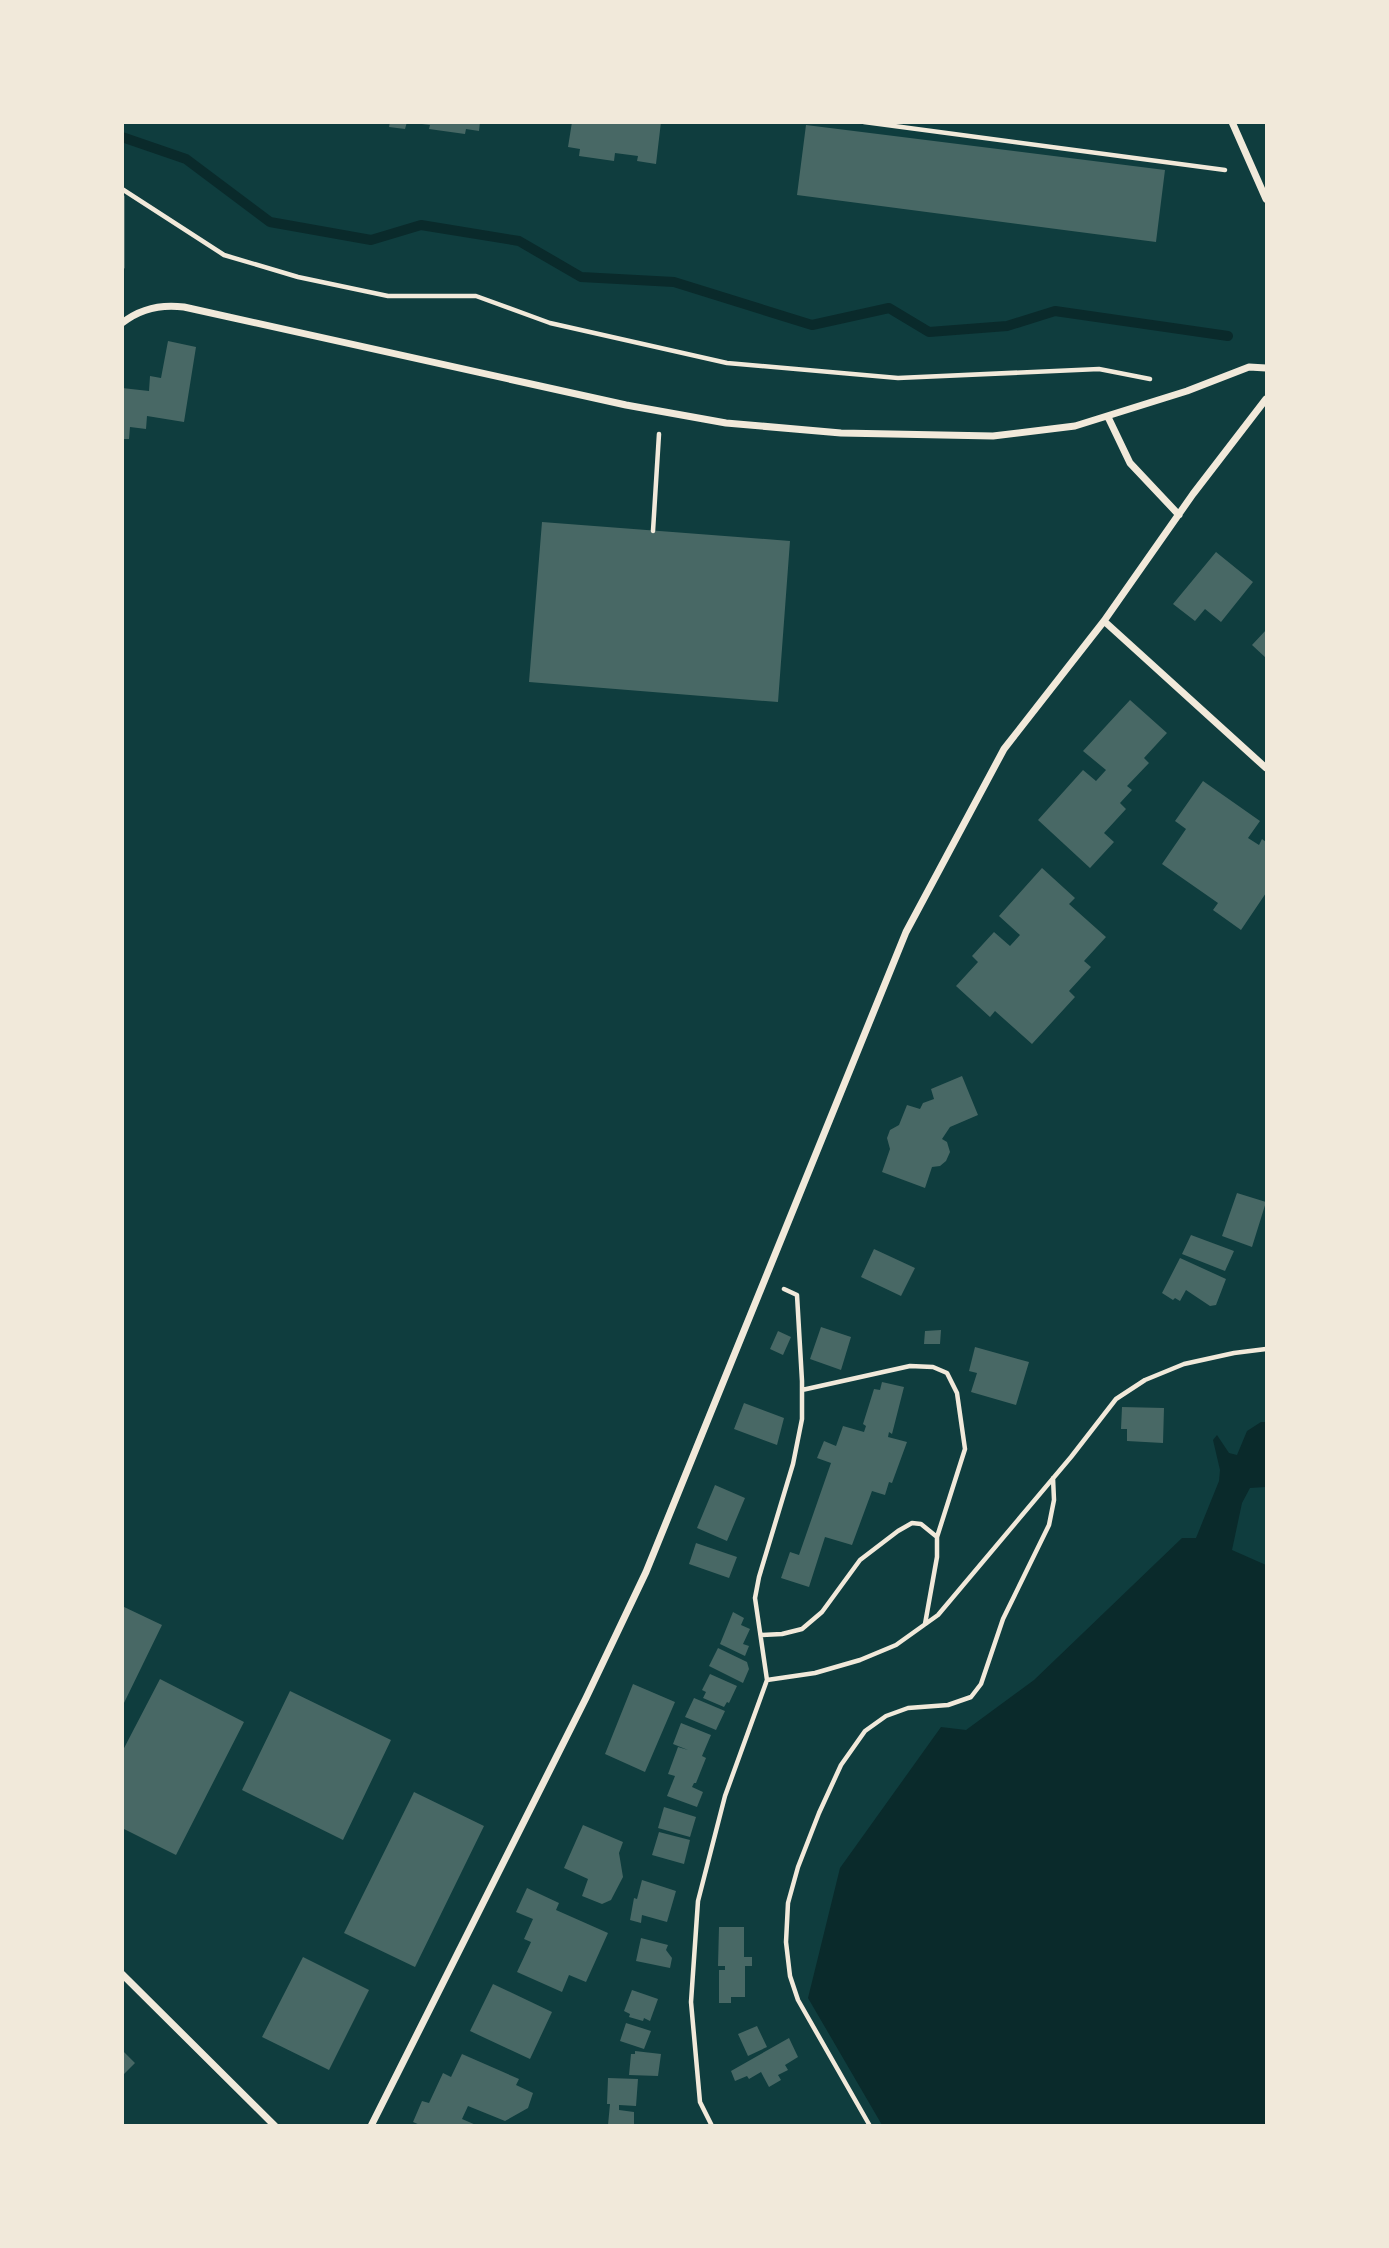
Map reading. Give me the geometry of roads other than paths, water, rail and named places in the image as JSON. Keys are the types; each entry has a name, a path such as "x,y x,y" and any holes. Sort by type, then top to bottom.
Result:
{"street":[{"path":"1232,122 1266,199"},
{"path":"122,323 135,313 164,304 184,307 626,405 726,423 841,433 993,436 1075,426 1187,391 1249,368 1266,368"},
{"path":"371,2126 586,1698 646,1572 906,932 1004,749 1104,621 1266,399"},
{"path":"1108,417 1130,463 1179,515"},
{"path":"1104,621 1266,768"},
{"path":"122,1974 275,2126"}],"water":[{"path":"1261,1422 1266,1422 1266,1487 1250,1488 1242,1503 1232,1550 1266,1565 1266,2125 882,2125 808,1998 840,1868 941,1727 966,1730 1034,1680 1182,1538 1196,1538 1219,1481 1220,1470 1213,1440 1217,1435 1229,1453 1237,1455 1247,1431"}],"waterway":[{"path":"122,137 186,159 270,222 371,240 421,225 519,241 581,277 674,282 812,325 889,308 929,332 1007,326 1055,311 1228,336"}]}
